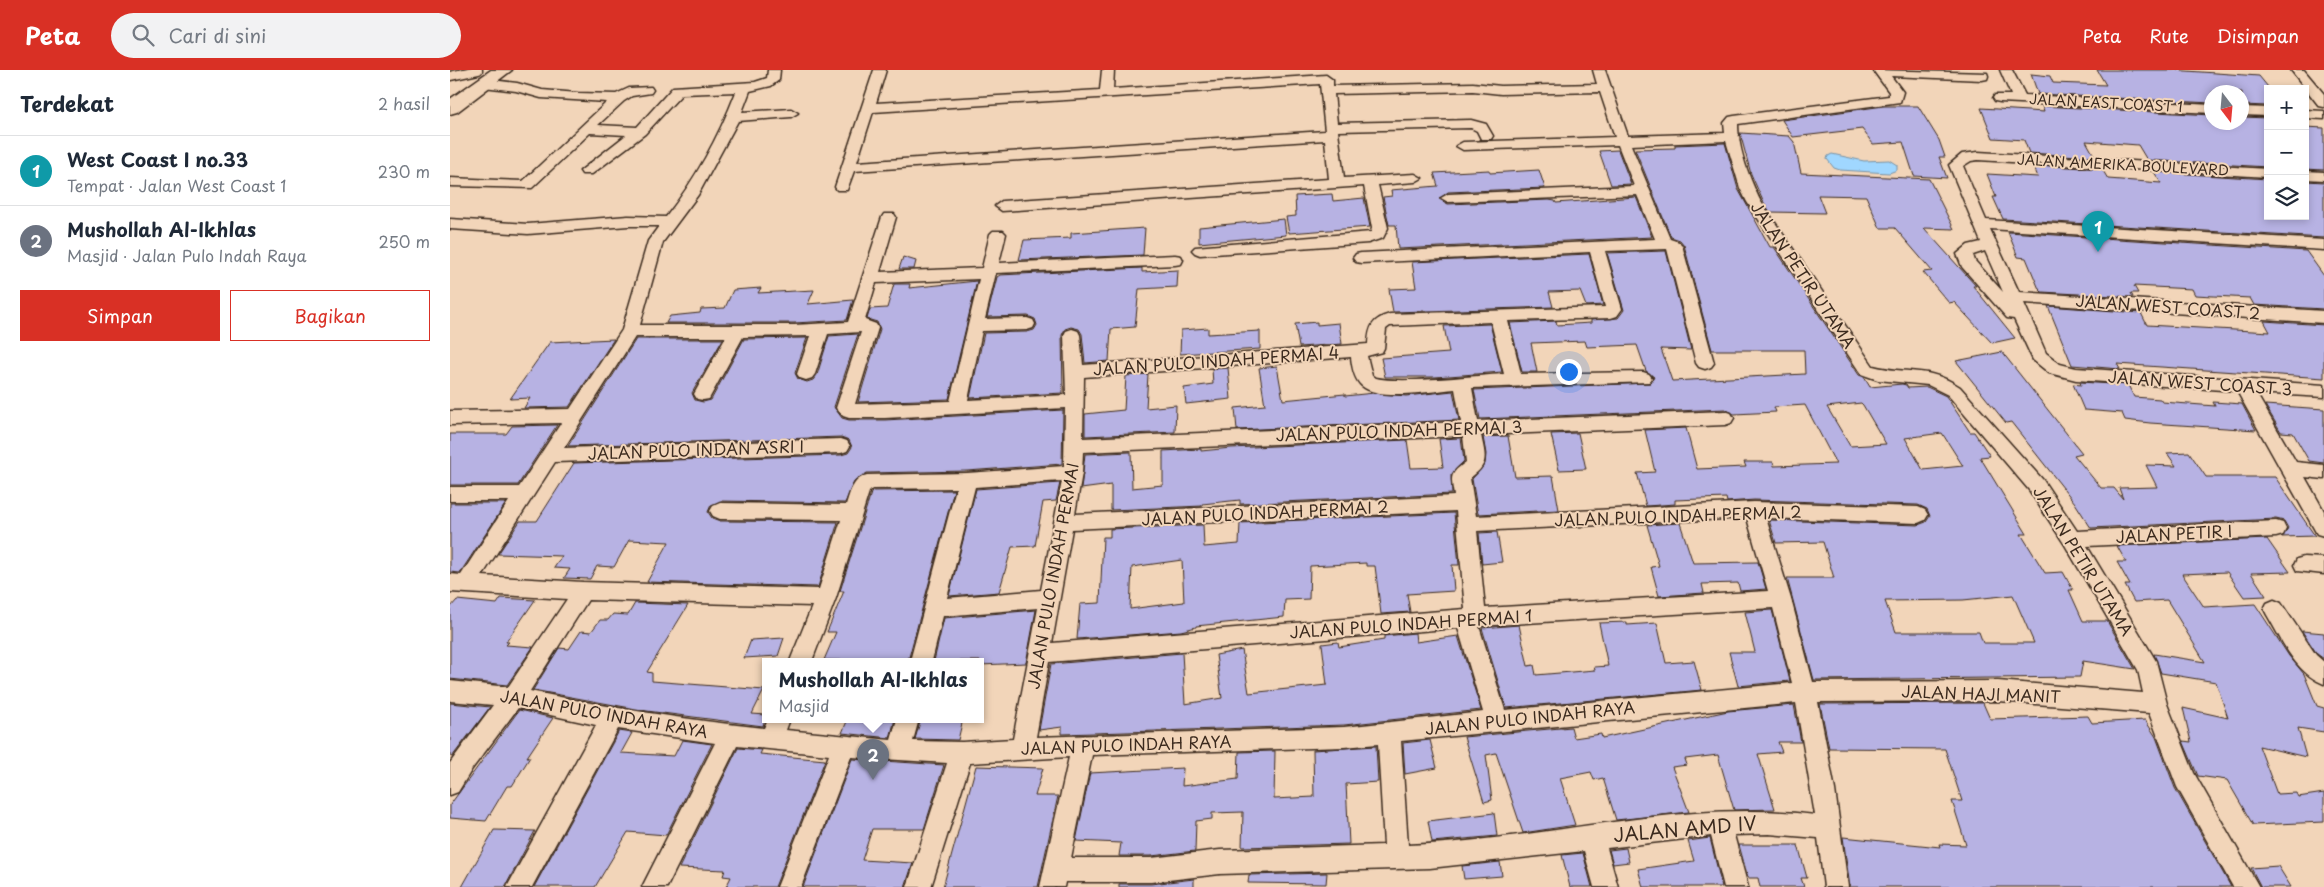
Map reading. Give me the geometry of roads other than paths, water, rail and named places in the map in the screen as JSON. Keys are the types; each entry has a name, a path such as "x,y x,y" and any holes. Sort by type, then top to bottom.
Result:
{"main road":[{"path":"450,108 491,79"}],"street":[{"path":"588,171 640,131 678,90 745,87 770,82 773,80 774,70"},
{"path":"842,187 880,70"},
{"path":"1106,93 1108,70"},
{"path":"1223,70 1223,86"},
{"path":"1599,70 1623,140 1664,243"},
{"path":"2006,70 2020,99"},
{"path":"2297,70 2324,103"},
{"path":"1880,71 1982,76"},
{"path":"1463,146 1732,137 1731,123 1734,120 1895,100 1896,92 1880,71"},
{"path":"491,79 541,94 619,98"},
{"path":"867,108 1327,80 1501,90 1604,88"},
{"path":"1327,80 1337,183"},
{"path":"458,584 524,494 630,331 656,242 668,222 691,195 733,117 745,87"},
{"path":"450,182 524,186 619,98 629,92 646,90"},
{"name":"JALAN EAST COAST 1","path":"2000,98 2204,109"},
{"path":"2249,111 2264,112"},
{"path":"733,117 791,112"},
{"path":"2309,114 2324,115"},
{"path":"848,167 1332,131 1471,124 1484,129 1486,136"},
{"path":"585,129 640,131"},
{"name":"JALAN PETIR UTAMA","path":"1732,137 1747,188 1754,202 1799,266 1864,366 1872,372 1930,378 1945,384 2036,485 2072,539 2148,668 2156,704 2185,779 2247,887"},
{"name":"JALAN AMERIKA BOULEVARD","path":"1980,224 1956,165 1967,158 1978,156 2264,173"},
{"path":"2309,175 2324,176"},
{"path":"1002,206 1414,178"},
{"path":"1200,250 1368,238 1378,235 1380,228 1370,181"},
{"path":"1448,198 1642,190"},
{"path":"855,326 890,217"},
{"path":"450,224 528,229 628,221 668,222"},
{"path":"2024,327 1980,224 2324,245"},
{"path":"957,408 975,325 998,234"},
{"path":"1361,258 1664,243 1674,245 1705,363"},
{"path":"1514,380 1498,316 1604,313 1614,309 1596,246"},
{"path":"1989,246 1972,248 1964,254 1968,263 2024,327"},
{"path":"870,278 1175,260"},
{"name":"JALAN WEST COAST 2","path":"2012,297 2324,318"},
{"name":"JALAN PULO INDAH PERMAI 4","path":"1074,372 1358,351 1376,348 1378,325 1384,321 1498,316"},
{"path":"975,325 1027,324"},
{"path":"630,331 737,332 866,326 870,328 845,408 846,411 957,408 1074,401"},
{"name":"JALAN WEST COAST 3","path":"2024,327 2039,356 2046,363 2055,369 2076,374 2324,391"},
{"path":"806,374 821,329"},
{"path":"703,394 737,332"},
{"name":"JALAN PULO INDAH PERMAI","path":"1022,750 1065,522 1072,473 1074,372 1072,335"},
{"name":"JALAN PULO INDAH PERMAI 4","path":"1358,351 1364,376 1368,382 1374,385 1410,386 1514,380 1643,378"},
{"path":"1462,382 1472,428 1476,461 1475,465 1462,475 1467,524 1471,618 1497,720"},
{"path":"2243,386 2324,528"},
{"path":"450,418 575,416"},
{"name":"JALAN PULO INDAH PERMAI 3","path":"1073,445 1725,418"},
{"name":"JALAN PULO INDAN ASRI I","path":"550,455 841,446"},
{"path":"2291,470 2324,472"},
{"path":"802,658 826,598 861,489 867,482 967,480 1072,473"},
{"path":"922,658 967,480"},
{"path":"450,494 524,494"},
{"name":"JALAN PULO INDAH PERMAI 2","path":"1065,522 1465,503"},
{"path":"1754,510 1781,599 1805,692 1829,828 1836,887"},
{"name":"JALAN PULO INDAH PERMAI 2","path":"1467,524 1754,510 1918,515"},
{"path":"720,511 854,513"},
{"name":"JALAN PETIR I","path":"2072,539 2276,529"},
{"path":"458,584 583,591 826,598"},
{"path":"450,784 464,761 513,697 583,591"},
{"path":"933,608 1051,598"},
{"name":"JALAN PULO INDAH PERMAI 1","path":"1040,653 1471,618 1781,599"},
{"path":"2274,609 2308,662 2324,674"},
{"name":"JALAN PULO INDAH RAYA","path":"450,691 513,697 612,718 731,735 775,729 843,746 899,751 962,753 1083,745 1344,737 1497,720 1805,692"},
{"name":"JALAN HAJI MANIT","path":"1805,692 1998,692 2156,704"},
{"path":"519,887 612,718"},
{"path":"899,751 907,723"},
{"path":"1389,732 1397,856"},
{"path":"654,887 731,735"},
{"path":"1083,745 1054,879 1220,862 1430,856 1592,838"},
{"path":"789,887 843,746"},
{"path":"918,887 962,753"},
{"path":"1719,822 1736,887"},
{"name":"JALAN AMD IV","path":"1606,887 1592,838 1719,822 1800,823 1829,828"}],"lane":[{"path":"450,76 491,79"}],"water":[{"path":"1832,154 1864,161 1889,160 1897,165 1897,170 1889,173 1840,170 1834,168 1827,159"}],"place":[{"name":"West Coast I no.33","path":"2098,252"},
{"name":"Mushollah Al-Ikhlas","path":"873,780"}]}
